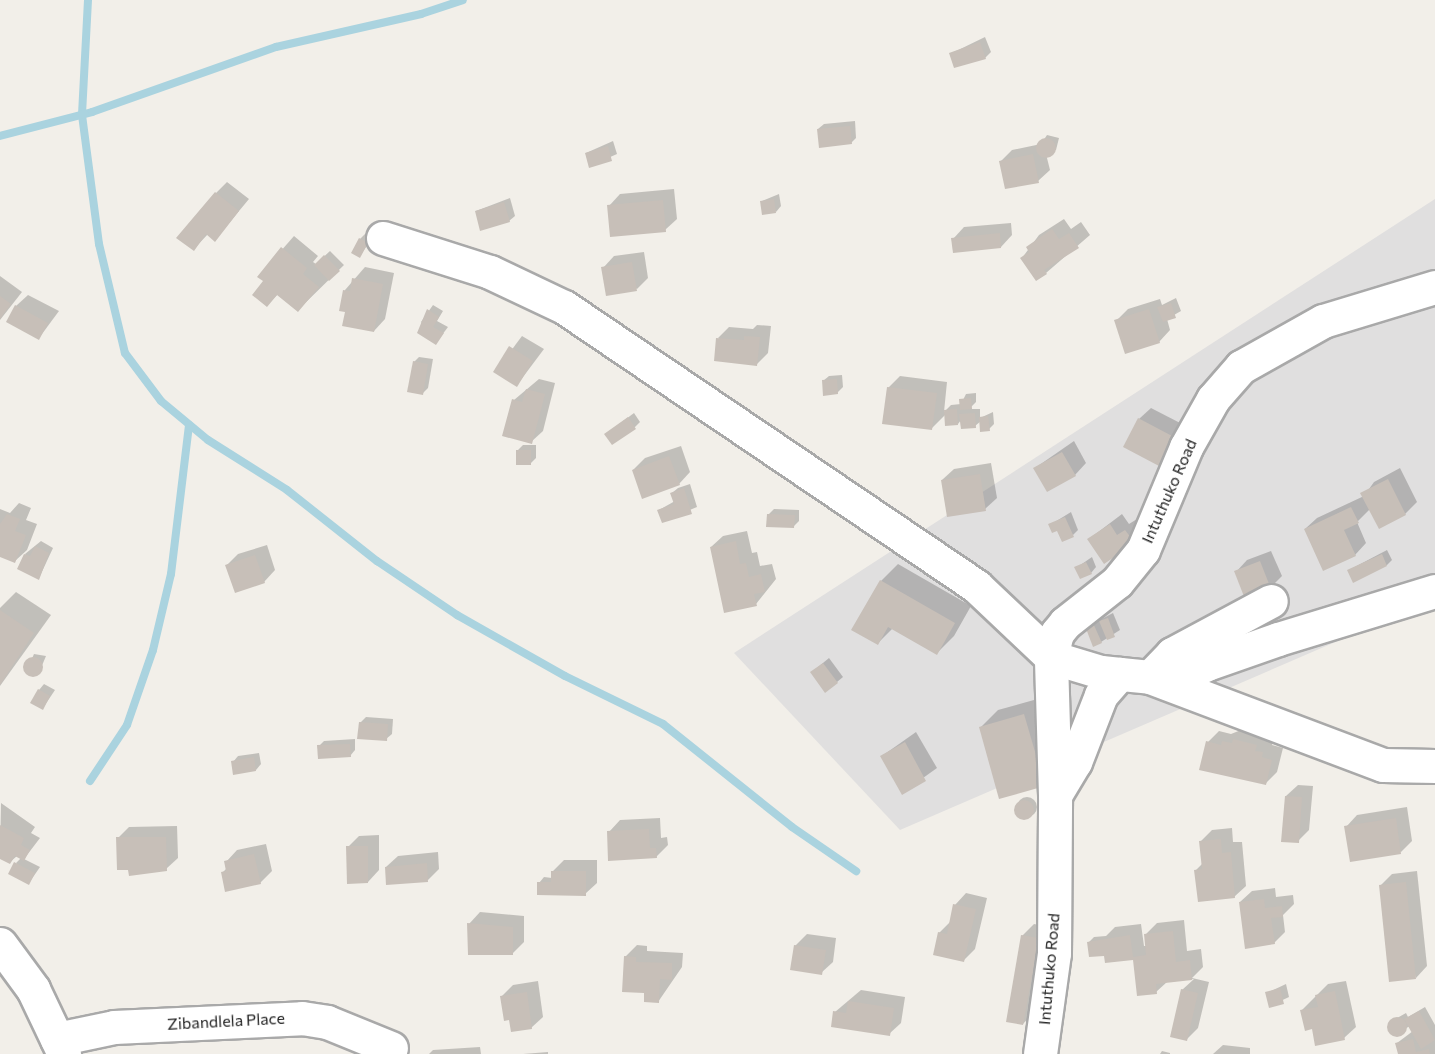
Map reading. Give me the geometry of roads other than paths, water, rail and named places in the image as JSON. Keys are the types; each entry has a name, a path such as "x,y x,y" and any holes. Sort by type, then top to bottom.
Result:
{"street":[{"path":"383,238 490,272 564,307 975,586 1051,657 1083,669 1145,678 1383,765 1435,766"},
{"name":"Intuthuko Road","path":"1040,1054 1054,953 1055,795 1051,657 1054,641 1065,622 1117,582 1143,550 1202,418 1213,399 1241,367 1323,321 1435,287"},
{"path":"1055,795 1075,762 1101,695 1145,678 1435,591"},
{"path":"1145,678 1172,654 1271,601"},
{"path":"0,944 33,989 61,1046"},
{"name":"Zibandlela Place","path":"61,1046 114,1028 302,1018 327,1022 391,1048"}],"waterway":[{"path":"88,0 82,115 99,244 125,353 161,401 208,440 287,490 377,561 457,615 565,676 663,724 792,827 856,871"},
{"path":"0,136 92,112 276,47 421,14 463,0"},
{"path":"90,781 127,725 153,650 171,574 189,425"}]}
